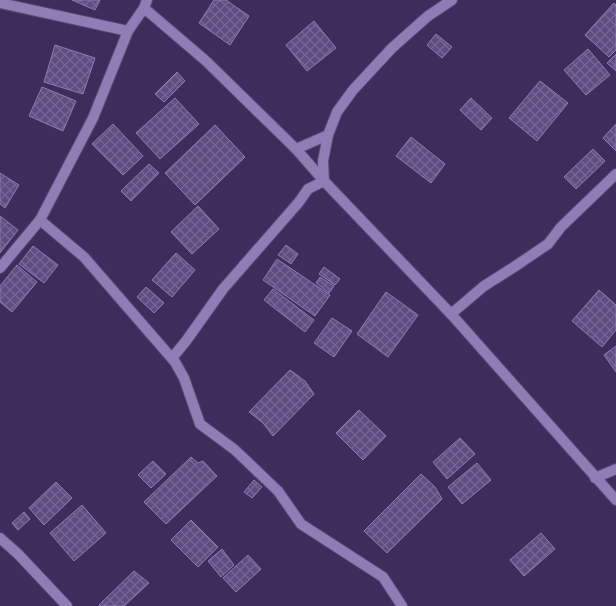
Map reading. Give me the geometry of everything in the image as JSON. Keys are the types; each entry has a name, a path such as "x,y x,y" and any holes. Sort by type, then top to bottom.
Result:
{"street":[{"path":"324,181 323,160 328,135 337,112 353,90 392,48 428,16 452,0"},
{"path":"0,3 128,31"},
{"path":"0,268 40,220 93,118 128,31 146,4 296,149 324,181 451,314 616,500"},
{"path":"296,149 328,135"},
{"path":"451,314 484,286 548,244 561,227 616,174"},
{"path":"172,358 223,289 299,202 308,189 324,181"},
{"path":"40,220 84,257 172,358 184,378 200,424 235,450 278,491 301,524 383,577 402,606"},
{"path":"595,478 616,468"},
{"path":"0,538 18,554 67,606"}],"building":[{"path":"72,0 100,0 95,10"},
{"path":"214,0 226,0 249,16 230,45 199,23"},
{"path":"614,3 616,5 616,50 609,57 585,35"},
{"path":"314,21 336,48 307,71 286,45"},
{"path":"436,34 452,47 442,58 427,45"},
{"path":"55,45 95,58 83,94 44,82"},
{"path":"588,49 610,75 586,95 564,70"},
{"path":"616,54 616,71 607,63"},
{"path":"177,72 185,81 164,102 155,94"},
{"path":"540,81 568,103 537,141 509,118"},
{"path":"42,87 76,101 63,131 29,116"},
{"path":"175,98 199,124 160,159 136,133"},
{"path":"471,98 492,118 481,130 460,110"},
{"path":"113,124 143,156 123,175 92,144"},
{"path":"616,124 616,151 603,138"},
{"path":"215,125 245,157 195,205 165,173"},
{"path":"411,137 445,164 431,183 396,156"},
{"path":"593,149 605,161 576,189 564,177"},
{"path":"149,164 159,173 131,201 121,191"},
{"path":"0,173 19,185 5,208 0,204"},
{"path":"198,206 219,229 192,254 171,232"},
{"path":"0,216 18,230 0,253"},
{"path":"286,245 298,254 291,264 278,255"},
{"path":"33,246 58,265 44,283 19,264"},
{"path":"176,253 195,270 172,297 152,280"},
{"path":"277,259 330,295 315,316 263,280"},
{"path":"17,265 37,282 12,312 0,302 0,286"},
{"path":"324,267 340,279 335,285 319,274"},
{"path":"320,277 334,286 329,293 316,283"},
{"path":"146,287 164,303 154,313 137,297"},
{"path":"273,289 314,320 305,332 264,300"},
{"path":"599,290 616,305 616,330 602,347 572,321"},
{"path":"386,292 418,315 388,357 357,334"},
{"path":"332,318 352,331 334,357 314,343"},
{"path":"616,346 616,372 604,355"},
{"path":"290,370 305,381 314,394 273,436 263,423 249,412"},
{"path":"359,410 386,436 363,460 336,433"},
{"path":"460,438 475,454 447,479 433,462"},
{"path":"191,457 198,463 203,461 217,476 166,524 144,502"},
{"path":"153,461 166,474 151,488 138,475"},
{"path":"477,463 491,480 462,504 448,487"},
{"path":"421,474 435,487 442,499 387,553 364,531"},
{"path":"254,480 262,487 252,498 244,492"},
{"path":"56,482 72,498 44,525 29,508"},
{"path":"82,505 106,533 74,561 50,533"},
{"path":"24,512 30,519 18,530 12,523"},
{"path":"191,520 218,547 198,567 171,540"},
{"path":"541,533 555,549 524,576 510,560"},
{"path":"222,549 234,565 221,577 208,561"},
{"path":"248,555 261,569 236,592 223,578"},
{"path":"134,571 149,583 124,606 99,605"}]}
